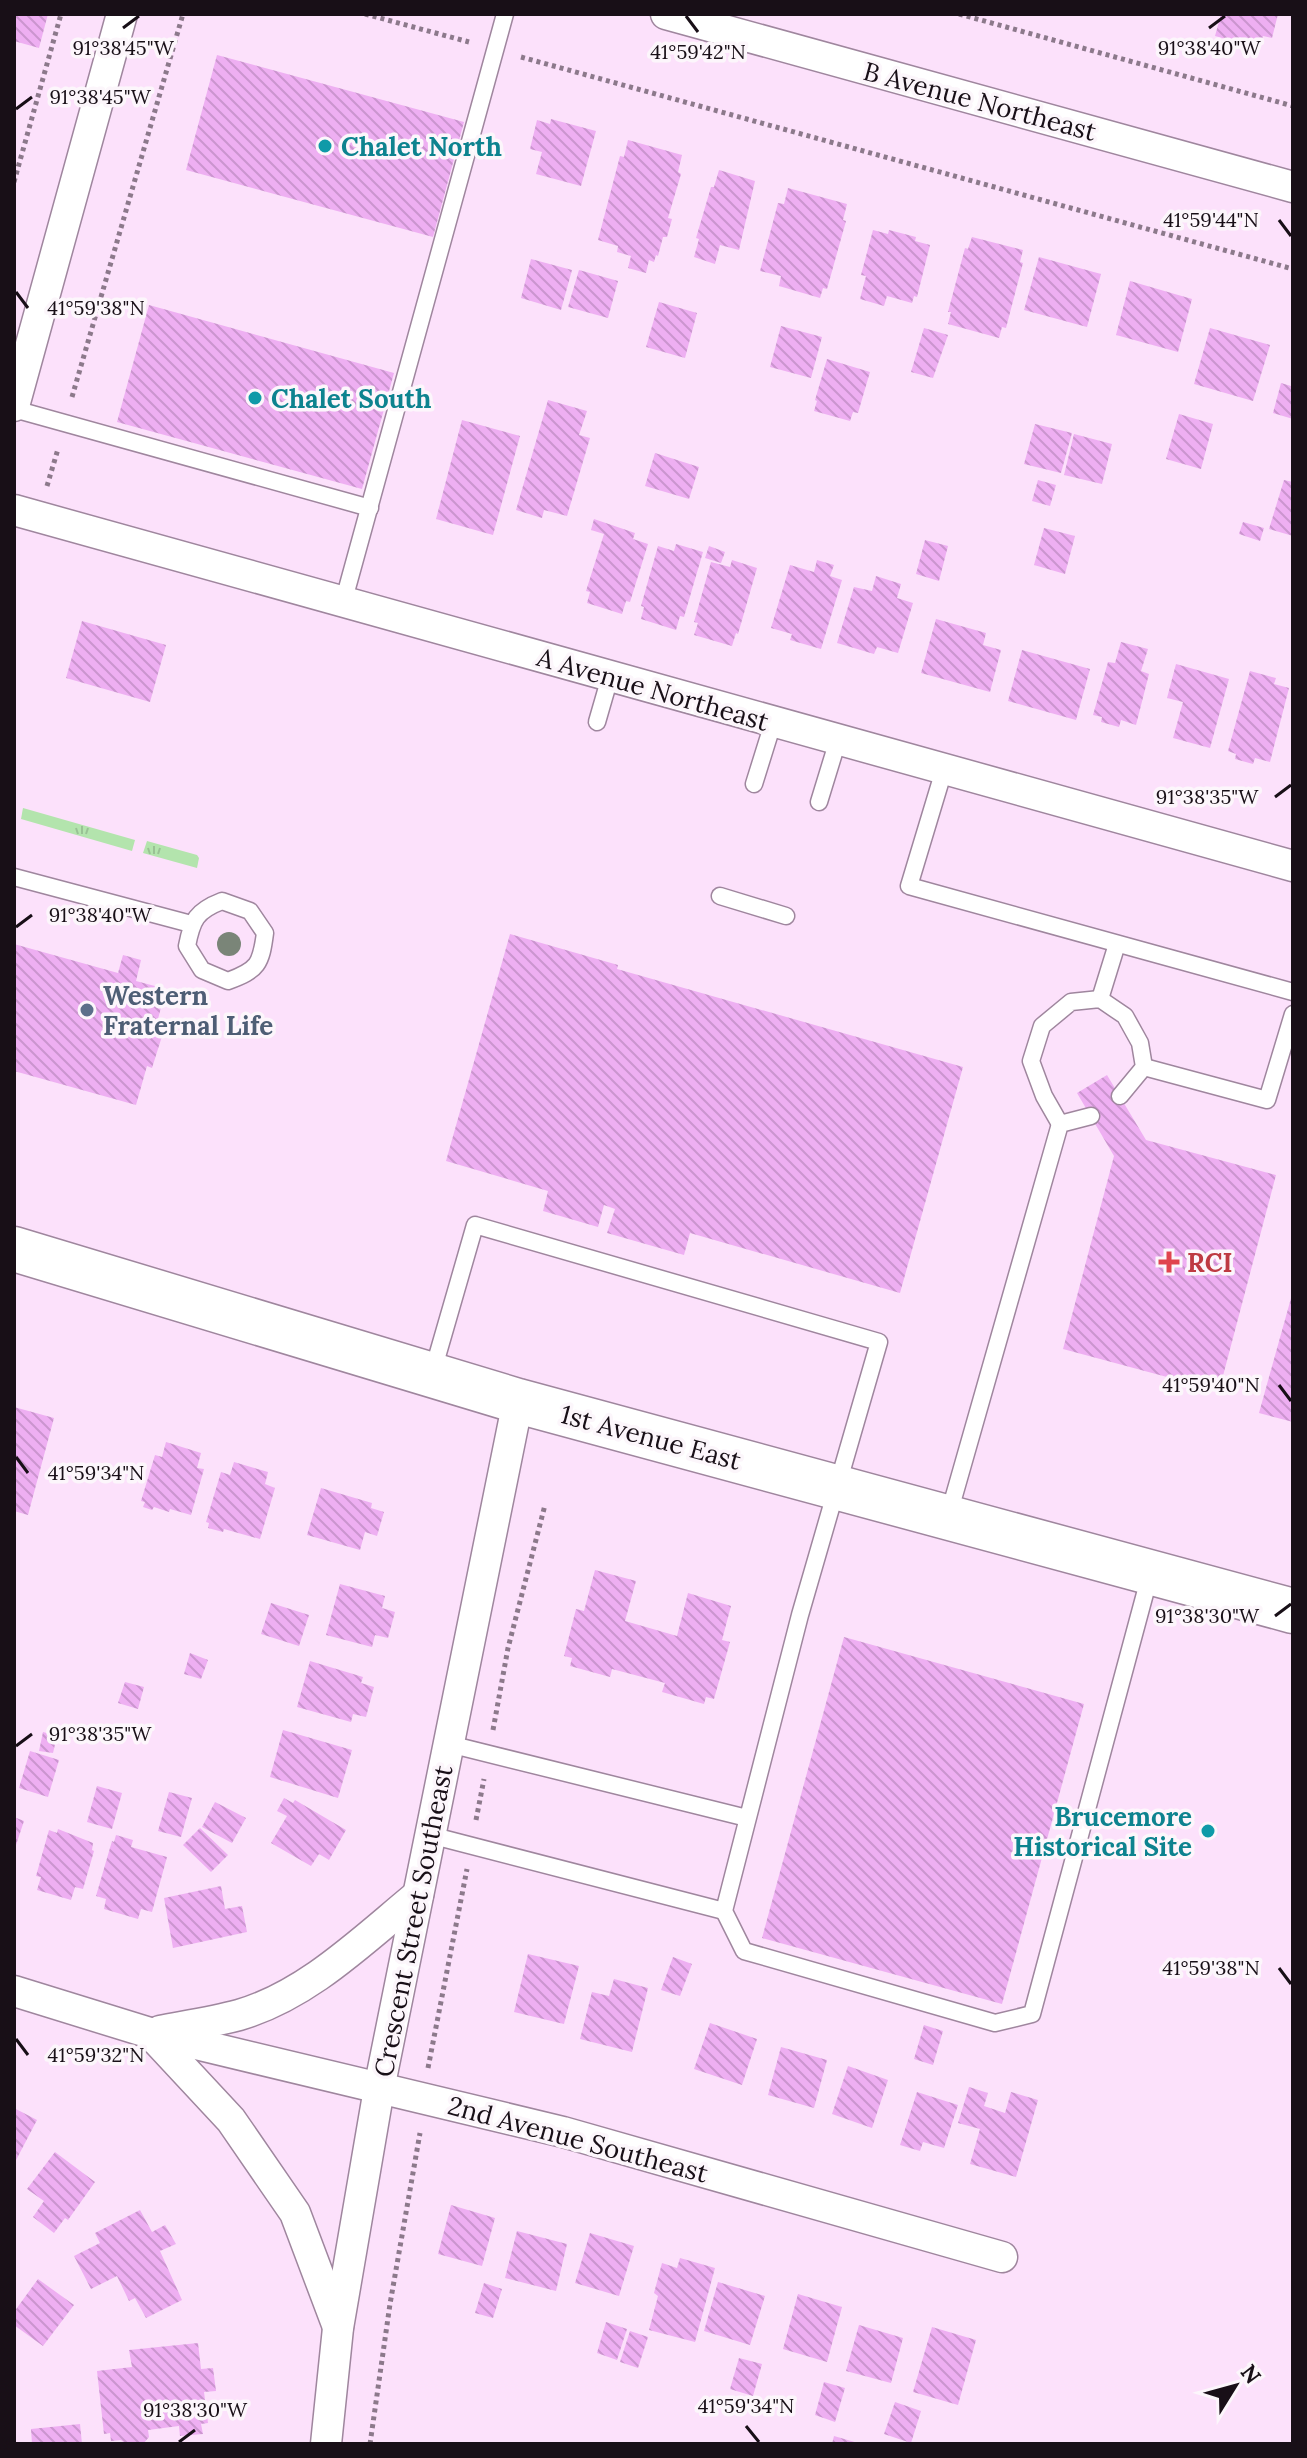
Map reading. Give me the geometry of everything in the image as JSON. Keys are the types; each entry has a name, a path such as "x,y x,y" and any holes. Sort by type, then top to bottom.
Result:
{"main road":[{"name":"1st Avenue East","path":"14,1249 518,1401 1293,1611"}],"street":[{"path":"14,407 122,14"},
{"name":"B Avenue Northeast","path":"666,14 1293,187"},
{"name":"A Avenue Northeast","path":"14,510 1293,866"},
{"name":"Crescent Street Southeast","path":"326,2444 338,2328 379,2089 518,1401"},
{"name":"2nd Avenue Southeast","path":"150,2033 241,2014 288,1995 331,1966 418,1895"},
{"name":"2nd Avenue Southeast","path":"14,1991 150,2033 563,2132 1002,2257"},
{"name":"2nd Avenue Southeast","path":"150,2033 231,2120 295,2213 338,2328"}],"lane":[{"path":"343,603 505,14"},
{"path":"14,407 370,508"},
{"path":"597,722 610,677"},
{"path":"754,784 773,723"},
{"path":"819,802 838,740"},
{"path":"944,770 909,886 1293,992"},
{"path":"14,877 191,924"},
{"path":"720,896 786,916"},
{"path":"222,901 250,911 265,933 262,959 249,973 228,981 202,970 187,946 191,924 203,910 222,901"},
{"path":"1100,999 1117,944"},
{"path":"948,1519 1060,1124 1044,1096 1031,1061 1042,1026 1071,1002 1100,999 1125,1016 1140,1043 1144,1067 1120,1096"},
{"path":"1144,1067 1267,1100 1293,1014"},
{"path":"1060,1124 1091,1116"},
{"path":"432,1376 475,1225 879,1342 800,1615 724,1911 744,1951 995,2023 1032,2014 1150,1573"},
{"path":"449,1744 747,1818"},
{"path":"430,1835 724,1911"}],"path":[{"path":"14,182 61,14"},
{"path":"45,493 183,14"},
{"path":"365,14 1293,269"},
{"path":"959,14 1293,106"},
{"path":"370,2444 430,2058 508,1648 545,1505"}],"green space":[{"path":"23,808 135,840 132,851 21,819"},
{"path":"147,841 197,855 197,868 143,853"}],"building":[{"path":"14,14 48,14 39,48 14,41"},
{"path":"1221,14 1278,14 1272,38 1263,36 1260,48 1215,36"},
{"name":"Chalet North","path":"217,55 464,122 433,237 186,170"},
{"path":"551,119 596,131 581,186 536,174 542,152 530,149 537,120 550,124"},
{"path":"628,140 682,155 678,172 681,174 668,218 672,219 667,237 663,237 654,262 649,260 646,273 628,268 631,256 617,252 618,246 598,240 620,156 624,157"},
{"path":"719,170 755,181 739,250 720,245 715,264 694,257 699,239 696,238"},
{"path":"788,188 847,204 843,220 846,221 827,289 823,288 820,298 779,286 781,276 760,271 778,203 784,204"},
{"path":"873,230 888,234 889,230 916,237 915,241 930,245 917,297 914,296 912,303 887,296 884,306 860,299 866,276 861,275"},
{"path":"972,237 1023,250 1020,262 1023,263 1006,328 1002,327 999,338 948,324 951,312 948,312 965,248 968,249"},
{"path":"1039,257 1101,274 1087,327 1024,310"},
{"path":"531,259 572,270 561,310 521,298"},
{"path":"579,270 618,281 608,318 568,307"},
{"path":"1130,281 1192,299 1178,352 1116,335"},
{"path":"659,302 697,313 685,358 646,347"},
{"name":"Chalet South","path":"149,305 394,373 362,489 117,422"},
{"path":"781,326 822,337 811,378 770,367"},
{"path":"924,328 948,335 933,378 911,372"},
{"path":"1210,328 1270,345 1253,401 1194,384"},
{"path":"827,359 870,372 858,413 853,412 850,421 814,411"},
{"path":"1293,373 1293,419 1273,413 1281,383 1291,386"},
{"path":"548,400 587,411 579,435 590,438 567,516 544,510 542,518 516,510"},
{"path":"1179,414 1213,424 1201,469 1166,459"},
{"path":"462,420 520,436 493,535 436,519"},
{"path":"1035,424 1072,433 1061,473 1024,464"},
{"path":"1074,434 1112,444 1102,484 1064,475"},
{"path":"655,453 699,467 689,499 645,486"},
{"path":"1038,480 1056,485 1050,506 1032,501"},
{"path":"1284,480 1293,482 1293,536 1269,529"},
{"path":"594,519 635,533 633,539 648,544 630,602 626,601 622,614 587,603 590,592 586,591 604,534 591,530"},
{"path":"1243,522 1264,528 1260,541 1239,534"},
{"path":"1044,528 1075,536 1065,574 1034,565"},
{"path":"925,540 948,546 939,581 916,574"},
{"path":"676,544 703,552 684,617 680,616 676,630 641,619 644,607 641,606 658,546 674,551"},
{"path":"709,546 725,552 721,563 705,558"},
{"path":"732,560 757,568 732,646 694,635 698,623 694,622 711,562 730,567"},
{"path":"817,560 834,565 830,576 842,580 821,649 790,640 792,634 771,628 790,565 814,572"},
{"path":"876,576 901,584 897,598 913,603 898,653 877,647 874,654 837,643 854,587 872,591"},
{"path":"936,619 986,633 983,645 1001,650 990,692 921,673"},
{"path":"82,621 166,645 150,702 66,678"},
{"path":"1121,642 1148,649 1141,671 1149,674 1136,725 1121,720 1119,727 1101,722 1102,717 1093,715 1108,662 1115,663"},
{"path":"1022,650 1090,669 1076,720 1008,701"},
{"path":"1176,664 1229,679 1210,748 1173,738 1183,702 1167,698"},
{"path":"1250,671 1276,678 1274,684 1289,688 1270,762 1255,758 1253,764 1235,759 1236,754 1228,751"},
{"path":"510,934 618,965 617,969 963,1067 900,1293 690,1233 684,1255 607,1233 615,1209 604,1205 598,1227 543,1211 548,1191 446,1161"},
{"name":"Western Fraternal Life","path":"14,944 118,973 123,955 141,960 136,981 166,989 155,1030 163,1033 152,1068 147,1066 136,1105 14,1071"},
{"name":"RCI","path":"1107,1075 1146,1140 1276,1175 1219,1391 1063,1349 1114,1156 1077,1093"},
{"path":"1293,1291 1293,1422 1259,1413"},
{"path":"14,1407 54,1418 28,1515 14,1511"},
{"path":"166,1442 201,1453 197,1468 204,1469 191,1515 170,1509 169,1512 143,1507 145,1502 141,1501 155,1455 162,1457"},
{"path":"234,1462 268,1472 265,1484 275,1488 260,1539 208,1528 209,1523 206,1522 221,1472 230,1475"},
{"path":"321,1488 372,1503 371,1508 384,1512 377,1536 365,1532 360,1550 307,1535"},
{"path":"595,1570 636,1581 625,1621 677,1636 688,1593 731,1606 722,1640 730,1642 714,1699 706,1697 704,1704 662,1692 665,1683 612,1669 610,1677 570,1666 572,1658 564,1656 576,1609 584,1611"},
{"path":"340,1584 385,1596 382,1608 395,1612 388,1638 375,1635 372,1647 326,1635"},
{"path":"271,1603 309,1615 299,1646 261,1634"},
{"path":"844,1637 1084,1704 1002,2004 762,1938"},
{"path":"190,1653 208,1660 201,1679 184,1674"},
{"path":"310,1661 363,1677 361,1683 374,1687 366,1717 353,1714 351,1722 297,1707"},
{"path":"125,1682 144,1687 138,1709 118,1703"},
{"path":"283,1730 352,1750 338,1798 270,1777"},
{"path":"43,1732 57,1736 53,1753 39,1751"},
{"path":"30,1751 59,1760 48,1797 19,1788"},
{"path":"97,1786 122,1793 112,1829 87,1822"},
{"path":"169,1792 192,1798 181,1837 158,1831"},
{"path":"284,1798 293,1803 295,1800 346,1830 329,1860 319,1854 311,1866 271,1843 287,1816 277,1811"},
{"path":"215,1802 246,1818 232,1843 202,1827"},
{"path":"14,1817 24,1821 15,1848 14,1847"},
{"path":"200,1828 228,1855 211,1872 183,1845"},
{"path":"58,1829 93,1843 94,1851 83,1889 75,1887 71,1900 37,1890 41,1877 36,1876 49,1830 57,1833"},
{"path":"116,1835 133,1840 131,1847 167,1857 152,1912 141,1909 138,1919 104,1909 106,1899 96,1896"},
{"path":"221,1886 225,1909 242,1906 247,1932 173,1948 164,1898"},
{"path":"528,1954 579,1966 564,2024 514,2012"},
{"path":"673,1957 692,1964 680,1996 661,1990"},
{"path":"614,1979 648,1988 632,2052 580,2039 592,1992 609,1996"},
{"path":"710,2023 757,2039 742,2085 694,2069"},
{"path":"924,2025 943,2031 933,2065 914,2059"},
{"path":"781,2047 827,2060 814,2108 768,2095"},
{"path":"848,2066 888,2080 872,2128 832,2114"},
{"path":"969,2087 988,2093 984,2106 1005,2113 1011,2092 1038,2100 1016,2177 970,2164 980,2129 958,2123"},
{"path":"917,2092 958,2105 944,2148 923,2142 920,2151 900,2145"},
{"path":"14,2108 37,2120 14,2164"},
{"path":"55,2152 95,2182 68,2220 65,2218 54,2233 33,2217 44,2201 27,2189"},
{"path":"451,2205 495,2218 482,2266 438,2254"},
{"path":"140,2210 152,2232 165,2225 176,2244 160,2251 182,2300 146,2318 135,2298 129,2301 117,2276 91,2289 74,2256 100,2243 95,2233"},
{"path":"517,2231 567,2244 556,2291 505,2278"},
{"path":"590,2233 634,2246 619,2296 575,2283"},
{"path":"680,2258 715,2268 695,2342 649,2330 662,2263 677,2268"},
{"path":"38,2279 74,2305 43,2346 14,2325 14,2312"},
{"path":"718,2282 765,2296 750,2345 704,2331"},
{"path":"484,2283 502,2289 493,2318 475,2313"},
{"path":"798,2294 842,2307 827,2362 783,2349"},
{"path":"606,2322 627,2329 617,2360 597,2353"},
{"path":"859,2325 903,2338 891,2383 846,2371"},
{"path":"932,2327 976,2340 958,2405 913,2392"},
{"path":"630,2331 648,2337 638,2368 620,2362"},
{"path":"198,2343 201,2369 213,2368 216,2391 204,2392 208,2423 201,2424 203,2434 180,2436 179,2426 148,2430 149,2437 143,2444 111,2441 110,2433 104,2434 97,2371 132,2367 129,2350"},
{"path":"739,2358 762,2364 753,2396 730,2389"},
{"path":"824,2382 845,2388 835,2422 815,2415"},
{"path":"895,2402 921,2411 911,2443 884,2434"},
{"path":"80,2424 82,2444 32,2444 31,2429"},
{"path":"834,2436 858,2443 858,2444 832,2444"}],"place":[{"name":"Chalet North","path":"325,146"},
{"name":"Chalet South","path":"255,398"},
{"name":"Western Fraternal Life","path":"87,1010"},
{"name":"RCI","path":"1169,1262"},
{"name":"Brucemore Historical Site","path":"1208,1831"}]}
